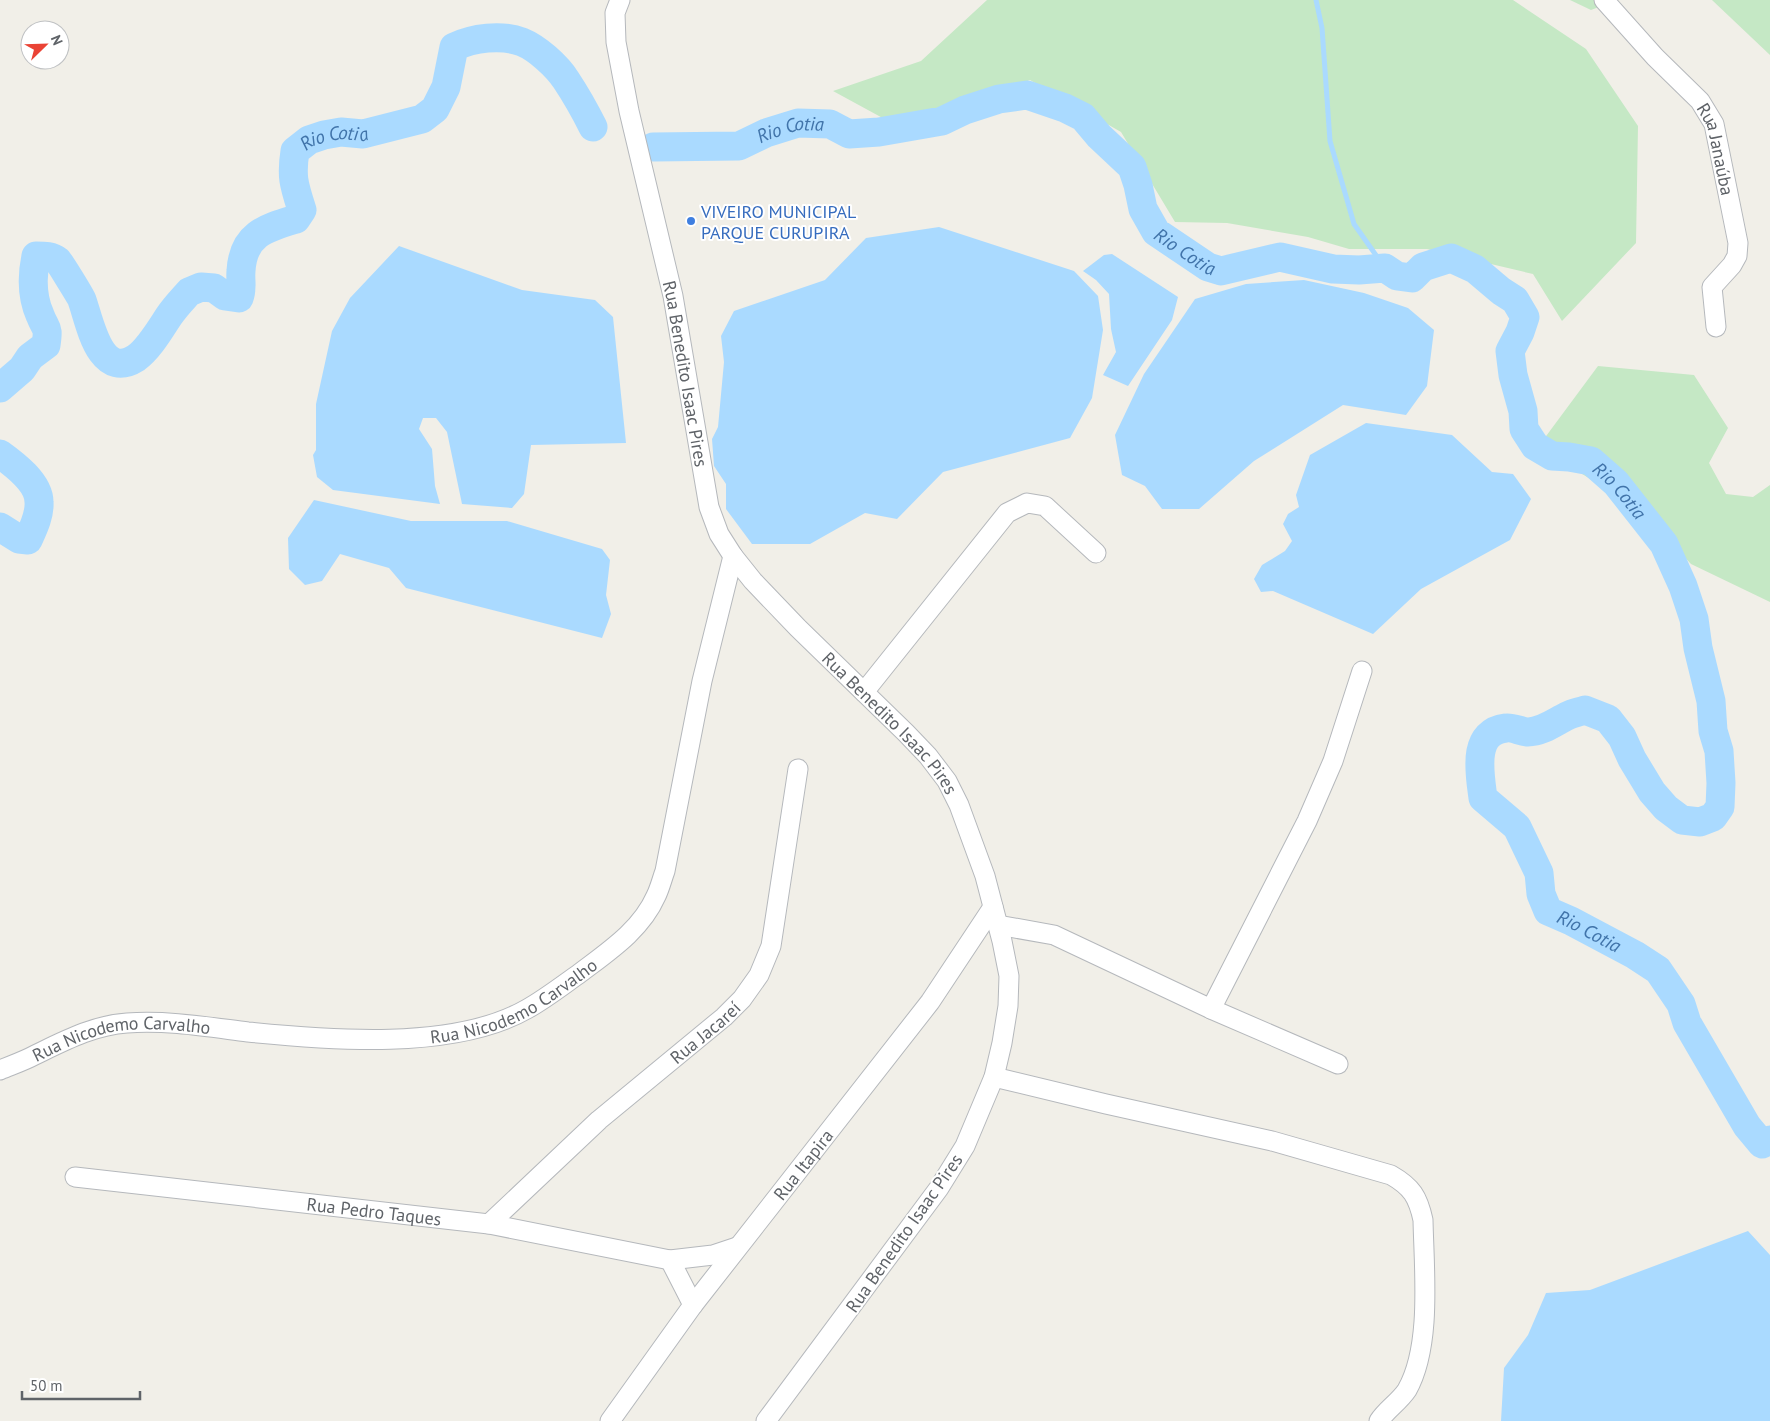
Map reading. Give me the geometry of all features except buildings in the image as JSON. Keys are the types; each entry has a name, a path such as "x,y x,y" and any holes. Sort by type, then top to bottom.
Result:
{"street":[{"name":"Rua Benedito Isaac Pires","path":"620,0 614,13 616,42 673,296 709,507 720,534 733,556 753,582 928,756 947,781 959,805 985,876 1009,976 1008,1006 1004,1034 994,1077 965,1146 939,1188 766,1421"},
{"name":"Rua Janaúba","path":"1604,0 1654,57 1700,101 1714,124 1738,243 1735,260 1712,287 1716,327"},
{"path":"864,692 1007,513 1027,503 1045,506 1096,553"},
{"name":"Rua Nicodemo Carvalho","path":"0,1070 99,1027 126,1023 159,1022 336,1039 433,1037 475,1029 526,1010 575,976 621,943 644,916 656,896 665,871 702,680 733,556"},
{"path":"1211,1009 1311,812 1334,761 1362,671"},
{"name":"Rua Jacareí","path":"489,1224 599,1120 724,1017 742,999 759,975 771,946 798,769"},
{"path":"996,916 1054,935 1211,1009 1338,1064"},
{"name":"Rua Itapira","path":"610,1421 737,1247 996,916"},
{"path":"994,1077 1272,1141 1391,1175 1404,1182 1413,1192 1420,1205 1423,1220 1424,1312 1420,1347 1413,1376 1406,1391 1379,1421"},
{"name":"Rua Pedro Taques","path":"75,1177 489,1224 581,1244 670,1260 713,1255 737,1247"},
{"path":"670,1260 693,1305"}],"green space":[{"path":"987,0 1513,0 1586,49 1638,126 1636,243 1562,321 1533,274 1427,249 1349,249 1308,237 1227,223 1175,222 1121,132 1030,80 901,128 833,91 921,61"},
{"path":"1570,0 1617,0 1591,10"},
{"path":"1712,0 1770,0 1770,55"},
{"path":"1598,366 1694,375 1728,428 1709,463 1726,494 1753,497 1770,485 1770,602 1691,564 1641,510 1538,447"}],"water":[{"path":"939,227 1074,271 1098,296 1103,330 1092,398 1070,438 943,472 897,519 865,513 810,544 752,544 726,509 726,484 714,466 712,439 718,427 724,362 721,336 734,311 825,280 866,238"},
{"path":"399,246 522,290 595,300 613,317 626,443 531,445 524,494 512,508 462,504 447,432 436,418 423,418 419,429 432,449 435,486 440,504 333,490 317,477 313,455 316,450 316,404 332,331 350,298"},
{"path":"1112,254 1178,297 1172,320 1128,386 1103,375 1116,352 1111,329 1109,294 1096,280 1083,271 1104,255"},
{"path":"1304,280 1364,293 1408,308 1434,330 1427,386 1406,415 1343,405 1254,461 1199,509 1162,509 1145,486 1122,475 1115,435 1144,374 1195,299 1246,284"},
{"path":"1366,423 1452,435 1492,472 1513,474 1531,499 1510,540 1421,589 1373,634 1273,591 1261,592 1254,579 1262,565 1285,551 1292,541 1283,524 1288,514 1299,507 1296,495 1310,455"},
{"path":"314,500 411,521 507,521 602,549 610,560 606,595 611,614 602,638 406,588 389,568 340,554 322,581 305,585 289,569 288,538"},
{"path":"1748,1231 1770,1255 1770,1421 1501,1421 1504,1368 1528,1335 1546,1293 1590,1290"}],"waterway":[{"path":"1316,0 1322,28 1330,141 1354,224 1385,268"},
{"name":"Rio Cotia","path":"0,388 22,369 30,357 46,345 47,331 37,308 34,293 33,278 36,256 51,257 60,263 82,300 93,335 105,356 114,362 124,363 136,358 150,344 171,313 189,292 201,287 214,288 225,296 239,298 243,259 251,241 258,234 266,230 296,219 302,210 294,181 295,151 309,140 324,135 341,132 363,134 422,119 435,109 446,87 454,47 478,39 505,38 522,42 534,48 562,75 577,97 593,127"},
{"name":"Rio Cotia","path":"653,147 739,146 766,133 798,123 830,124 849,134 879,132 942,121 965,110 999,99 1027,95 1065,108 1083,117 1099,136 1132,167 1143,209 1156,232 1208,267 1221,271 1280,257 1333,269 1385,268 1397,276 1412,278 1423,267 1451,258 1475,269 1515,300 1525,317 1510,351 1513,375 1523,411 1524,429 1535,446 1552,456 1591,461 1616,483 1664,544 1683,586 1694,619 1698,648 1711,701 1713,731 1719,751 1720,807 1713,817 1700,822 1682,820 1666,808 1652,792 1632,759 1622,737 1608,719 1585,710 1569,715 1533,732 1506,728 1495,731 1487,737 1480,756 1480,778 1483,798 1517,827 1539,873 1541,894 1548,911 1635,955 1658,970 1681,1004 1687,1023 1747,1126 1762,1144 1770,1140"},
{"name":"Rio Cotia","path":"0,454 30,481 35,488 39,502 36,522 28,540 19,539 0,527"}],"place":[{"name":"VIVEIRO MUNICIPAL PARQUE CURUPIRA","path":"691,221"}]}
